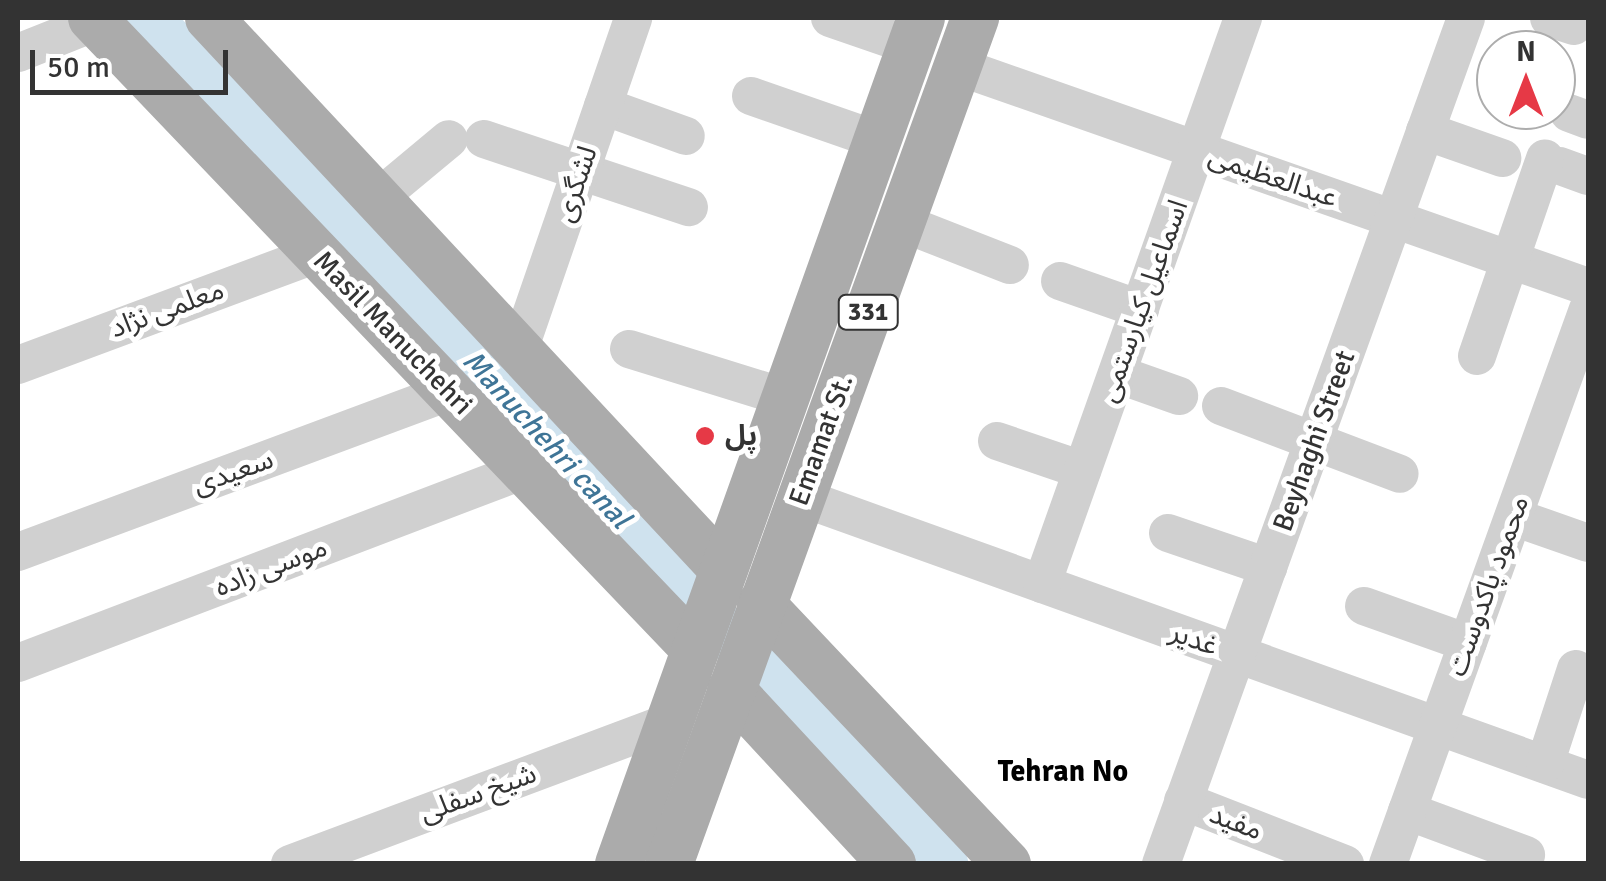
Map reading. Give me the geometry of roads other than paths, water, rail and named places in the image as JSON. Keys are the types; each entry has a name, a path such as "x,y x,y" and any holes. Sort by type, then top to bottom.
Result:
{"main road":[{"path":"209,18 722,569"},
{"name":"Emamat St.","path":"619,864 670,842 742,699 752,665 776,626 800,497 974,18"},
{"name":"Masil Manuchehri","path":"94,20 694,647"},
{"name":"Emamat St.","path":"670,842 667,723 916,32"},
{"path":"776,626 1007,864"},
{"path":"742,699 892,864"}],"street":[{"name":"لشگری","path":"519,350 634,18"},
{"path":"830,18 916,32"},
{"name":"اسماعیل کیارستمی","path":"1042,584 1243,18"},
{"name":"Beyhaghi Street","path":"1161,864 1466,18"},
{"path":"18,53 94,20"},
{"name":"عبدالعظیمی","path":"957,66 1588,287"},
{"path":"751,96 877,140"},
{"path":"603,106 686,136"},
{"path":"1425,131 1502,158"},
{"path":"378,198 466,139 688,207"},
{"path":"1476,356 1510,261 1564,167"},
{"path":"900,222 1010,265"},
{"name":"معلمی نژاد","path":"18,365 316,254"},
{"path":"1060,280 1140,309"},
{"name":"محمود پاکدوست","path":"1388,864 1588,310"},
{"path":"629,349 784,397"},
{"path":"1117,374 1180,396"},
{"name":"سعیدی","path":"18,552 449,392"},
{"path":"1221,406 1400,474"},
{"path":"997,440 1082,470"},
{"name":"موسی زاده","path":"18,662 524,470"},
{"name":"غدیر","path":"800,497 1588,780"},
{"path":"1514,517 1588,542"},
{"path":"1168,533 1268,567"},
{"path":"1364,606 1468,643"},
{"path":"1545,764 1576,669"},
{"name":"شیخ سفلی","path":"290,864 667,723"},
{"name":"مفید","path":"1183,802 1345,864"},
{"path":"1407,810 1526,855"},
{"path":"628,864 670,842"}],"waterway":[{"name":"Manuchehri canal","path":"148,18 944,864"}],"place":[{"name":"پل","path":"705,436"}],"district":[{"name":"Tehran No","path":"1063,772"}]}
